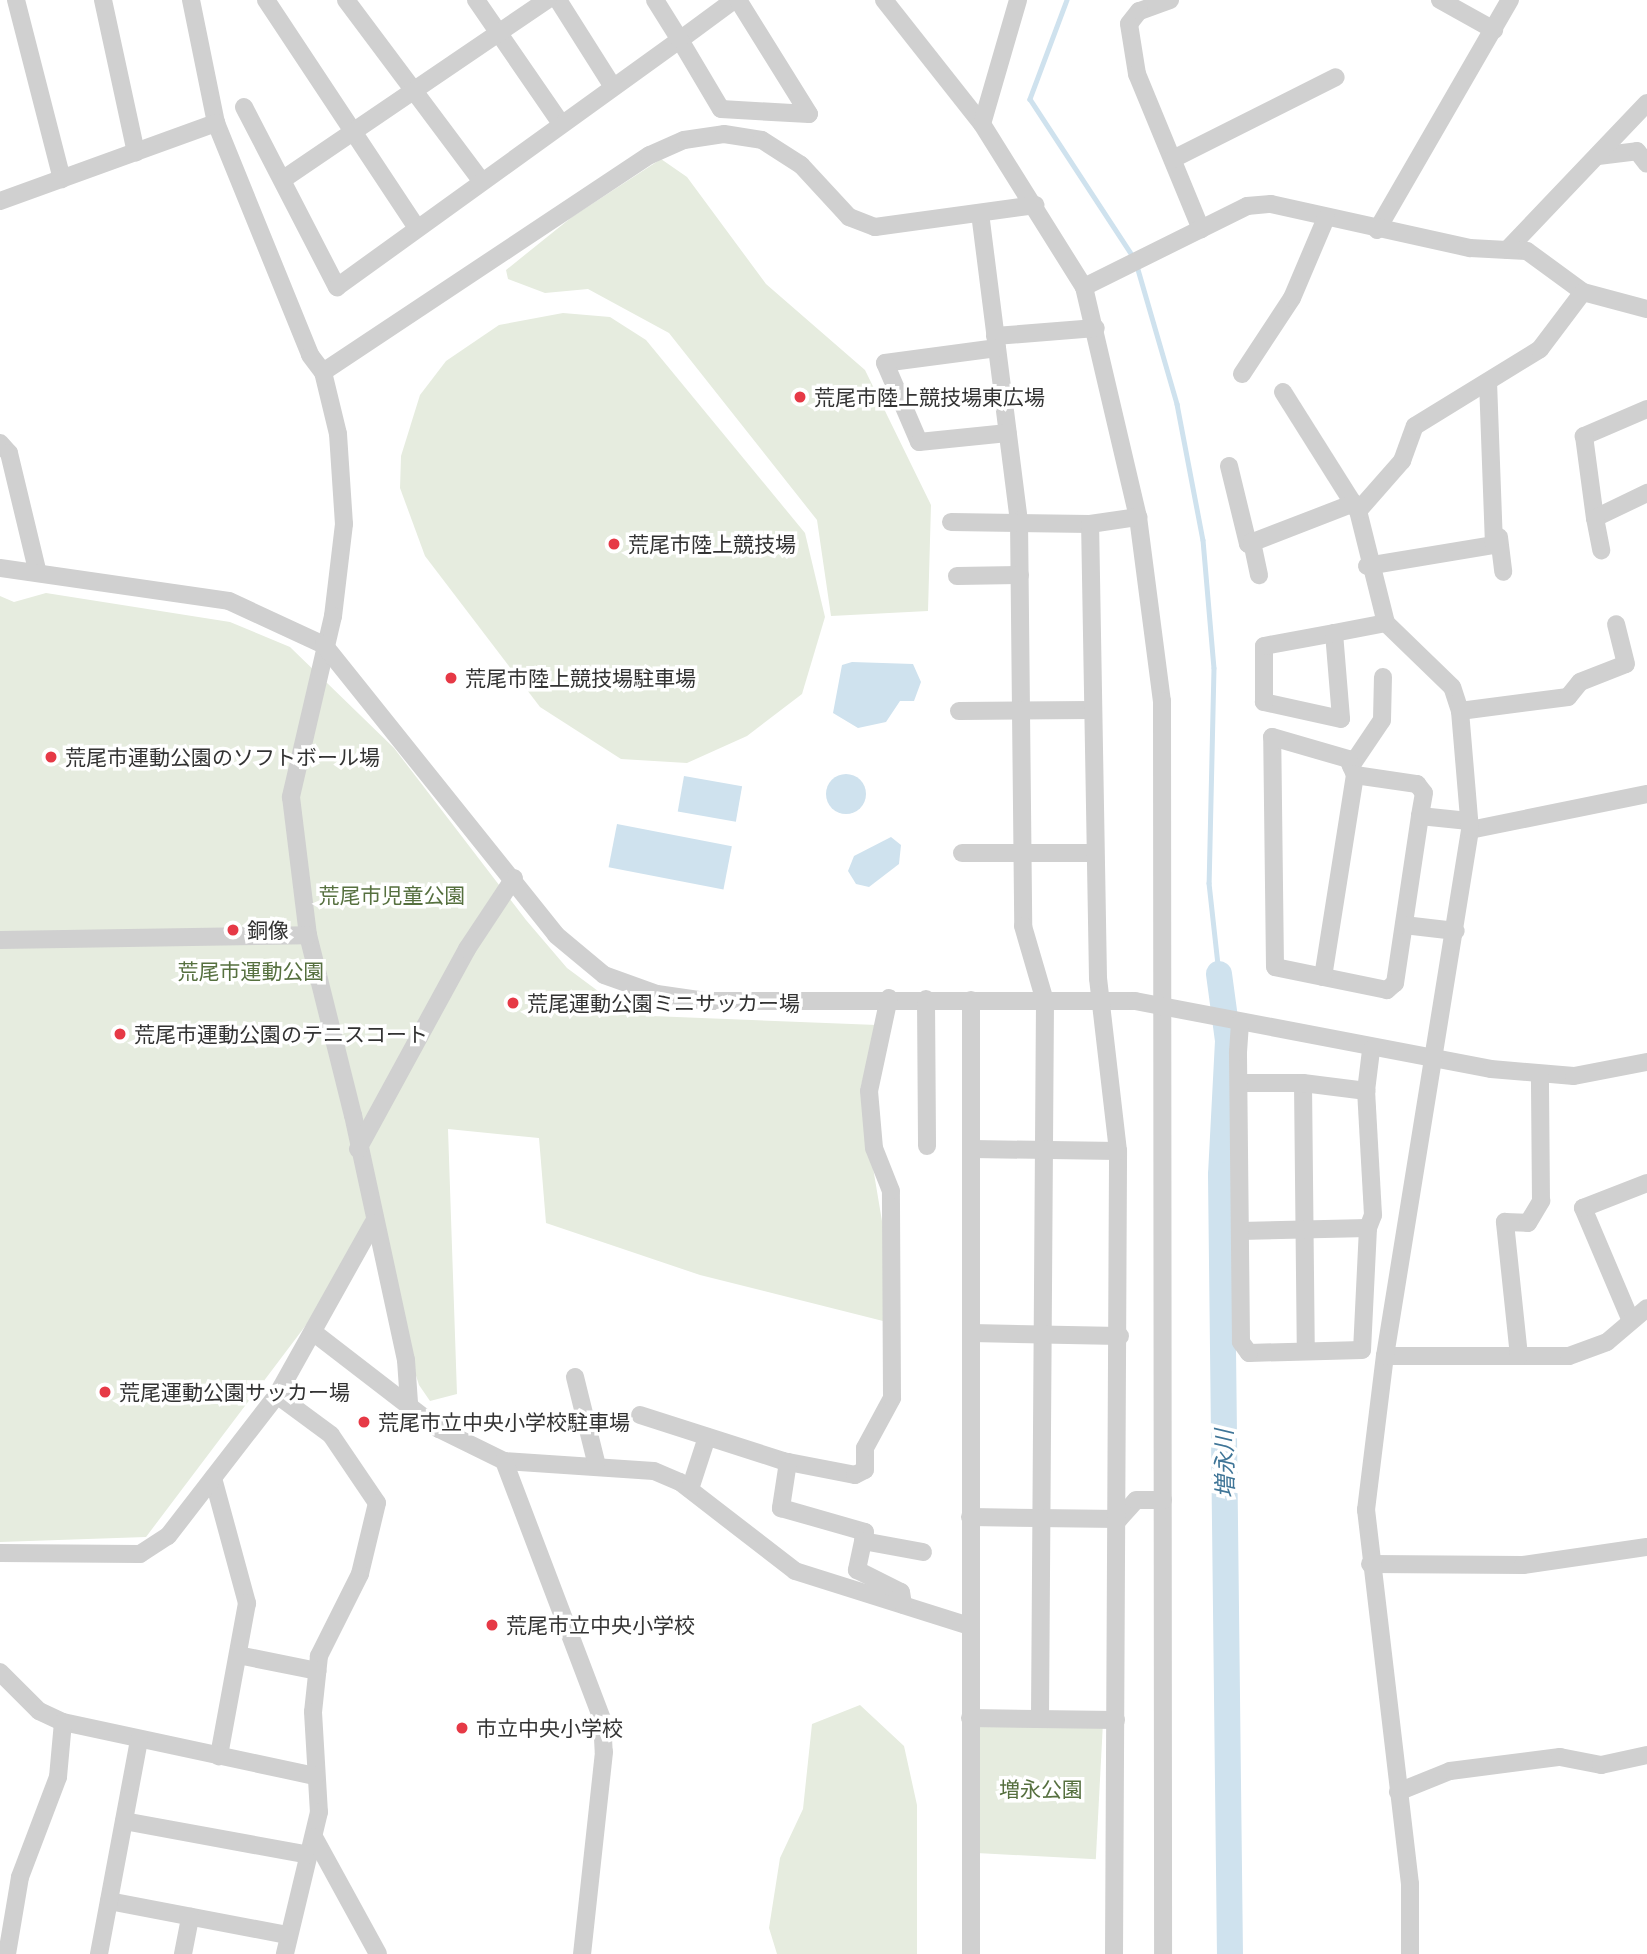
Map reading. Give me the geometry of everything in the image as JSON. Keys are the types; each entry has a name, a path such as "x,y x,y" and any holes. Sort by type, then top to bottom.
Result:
{"street":[{"path":"16,0 62,179"},
{"path":"103,0 136,152"},
{"path":"191,0 216,123 307,348 323,372 338,434 344,524 324,645 292,780 308,934 405,1360 409,1403"},
{"path":"266,0 349,135 417,228"},
{"path":"346,0 412,92 480,179"},
{"path":"476,0 560,122"},
{"path":"285,178 547,0"},
{"path":"558,0 613,87"},
{"path":"244,107 285,178 337,287 480,179 560,122 613,87 680,40 736,0 809,114 721,109 680,40 655,0"},
{"path":"884,0 982,124 1036,205 1084,287 1096,328 1138,517 1162,701 1163,1954"},
{"path":"982,124 1018,0"},
{"path":"1170,0 1132,9 1129,24 1138,74 1201,229"},
{"path":"1440,0 1494,30"},
{"path":"1377,230 1510,0"},
{"path":"1172,159 1336,77"},
{"path":"1507,250 1647,103"},
{"path":"0,201 216,123"},
{"path":"323,372 650,155 684,140 724,134 762,140 801,165 849,216 875,227 1036,205"},
{"path":"1598,156 1637,151 1647,164"},
{"path":"1084,287 1248,206 1271,204 1377,230 1527,251 1583,292 1647,309"},
{"path":"980,213 1019,523 1023,711 1023,926 1045,1001 1040,1717"},
{"path":"1242,374 1292,298 1326,218"},
{"path":"1229,466 1248,544 1356,507 1402,461 1415,426 1488,384 1540,349 1583,292"},
{"path":"1008,433 919,442 885,363 996,342 1096,328"},
{"path":"1488,384 1503,572"},
{"path":"1283,392 1356,507 1367,566 1386,623 1452,687 1460,711 1470,825 1437,1060 1370,1453 1370,1564 1398,1792 1410,1954"},
{"path":"1601,550 1584,436 1647,409"},
{"path":"0,443 9,453 37,570"},
{"path":"1595,519 1647,493"},
{"path":"951,522 1090,524 1138,517"},
{"path":"1090,524 1095,853 1102,1002 1118,1151 1121,1336 1114,1954"},
{"path":"1367,566 1494,545 1499,537"},
{"path":"1252,542 1259,575"},
{"path":"0,568 37,570 229,601 324,645 582,960 631,986 706,1001 889,998 1161,1005 1371,1049 1540,1075 1574,1076 1647,1062"},
{"path":"957,576 1020,575"},
{"path":"1334,633 1341,719 1264,702 1264,646 1386,623"},
{"path":"1460,711 1568,697 1580,682 1626,664 1616,624"},
{"path":"1323,976 1353,771 1382,720 1383,677"},
{"path":"959,711 1092,710"},
{"path":"1272,737 1348,759 1353,771 1417,784 1424,793 1395,984 1387,990 1275,967 1270,955 1272,737"},
{"path":"1420,816 1470,825 1647,794"},
{"path":"962,853 1095,853"},
{"path":"358,1149 467,948 514,878"},
{"path":"1404,925 1456,931"},
{"path":"0,940 308,934"},
{"path":"640,1415 788,1462 855,1475 865,1470 865,1448 892,1398 891,1191 874,1148 869,1091 889,998"},
{"path":"926,999 927,1146"},
{"path":"971,1000 971,1954"},
{"path":"1240,1023 1241,1342 1249,1353 1362,1350 1367,1341 1368,1228 1373,1215 1366,1091 1371,1049"},
{"path":"1519,1356 1506,1222 1528,1223 1541,1201 1540,1075"},
{"path":"1239,1083 1303,1083 1366,1091"},
{"path":"1303,1083 1306,1351"},
{"path":"972,1149 1118,1151"},
{"path":"1631,1321 1583,1208 1647,1182"},
{"path":"0,1553 140,1554 168,1536 277,1395 373,1223"},
{"path":"1240,1231 1368,1228"},
{"path":"1385,1356 1519,1356 1586,1352 1647,1308"},
{"path":"313,1332 409,1403 439,1429 504,1461 596,1462 654,1471 690,1489 795,1572 969,1626"},
{"path":"972,1333 1121,1336"},
{"path":"575,1377 596,1462"},
{"path":"277,1395 331,1435 377,1503 369,1550 333,1620 317,1671 314,1837 285,1954"},
{"path":"690,1489 707,1437"},
{"path":"504,1461 602,1719 604,1752 582,1954"},
{"path":"788,1462 780,1508 865,1532 857,1570 901,1592 903,1605"},
{"path":"213,1478 247,1603 219,1756"},
{"path":"1119,1519 1136,1500 1163,1500"},
{"path":"970,1517 1119,1519"},
{"path":"863,1541 923,1552"},
{"path":"1370,1564 1523,1565 1647,1547"},
{"path":"238,1655 317,1671"},
{"path":"0,1672 39,1711 63,1722 139,1741 315,1776"},
{"path":"970,1718 1116,1720"},
{"path":"7,1954 20,1877 58,1777 63,1722"},
{"path":"100,1954 139,1741"},
{"path":"1398,1792 1450,1771 1560,1757 1601,1765 1647,1755"},
{"path":"124,1821 309,1855"},
{"path":"314,1837 378,1954"},
{"path":"109,1901 288,1935"},
{"path":"183,1954 190,1917"}],"green space":[{"name":"荒尾市陸上競技場東広場","path":"661,159 687,177 766,284 865,370 931,505 928,611 831,616 817,520 669,333 588,289 545,293 508,279 506,270 572,217"},
{"name":"荒尾市陸上競技場","path":"563,313 610,317 646,340 805,533 825,617 802,694 747,736 687,763 621,759 540,707 425,556 400,488 401,456 420,395 446,361 499,325"},
{"name":"荒尾市運動公園","path":"46,593 230,622 290,647 394,748 526,920 567,968 598,991 652,1016 877,1025 860,1090 885,1239 887,1322 700,1275 546,1223 539,1138 448,1129 457,1394 430,1401 419,1385 403,1335 383,1223 146,1537 0,1542 0,596 14,602"},
{"path":"860,1705 904,1746 917,1805 917,1954 777,1954 769,1928 780,1858 803,1809 812,1724"},
{"name":"増永公園","path":"979,1719 1103,1725 1096,1859 972,1853"}],"water":[{"path":"852,662 913,664 921,682 914,701 900,701 886,722 858,728 833,713 842,665"},
{"path":"846,774 854,775 860,780 865,786 865,802 860,808 854,813 846,814 838,813 832,808 827,802 826,794 827,786 832,780 838,775"},
{"path":"684,776 742,786 736,822 678,811"},
{"path":"617,824 732,846 723,890 609,867"},
{"path":"891,837 901,845 899,864 869,887 856,884 848,871 854,856"}],"waterway":[{"path":"1067,0 1030,99 1134,258"},
{"path":"1137,266 1177,404 1203,540 1214,668 1209,883 1219,974"},
{"name":"増永川","path":"1219,974 1228,1041 1221,1175 1230,1954"}],"place":[{"name":"荒尾市陸上競技場東広場","path":"800,397"},
{"name":"荒尾市陸上競技場","path":"614,544"},
{"name":"荒尾市陸上競技場駐車場","path":"451,678"},
{"name":"荒尾市運動公園のソフトボール場","path":"51,757"},
{"name":"銅像","path":"233,930"},
{"name":"荒尾運動公園ミニサッカー場","path":"513,1003"},
{"name":"荒尾市運動公園のテニスコート","path":"120,1034"},
{"name":"荒尾運動公園サッカー場","path":"105,1392"},
{"name":"荒尾市立中央小学校駐車場","path":"364,1422"},
{"name":"荒尾市立中央小学校","path":"492,1625"},
{"name":"市立中央小学校","path":"462,1728"}],"park label":[{"name":"荒尾市児童公園","path":"392,895"}]}
